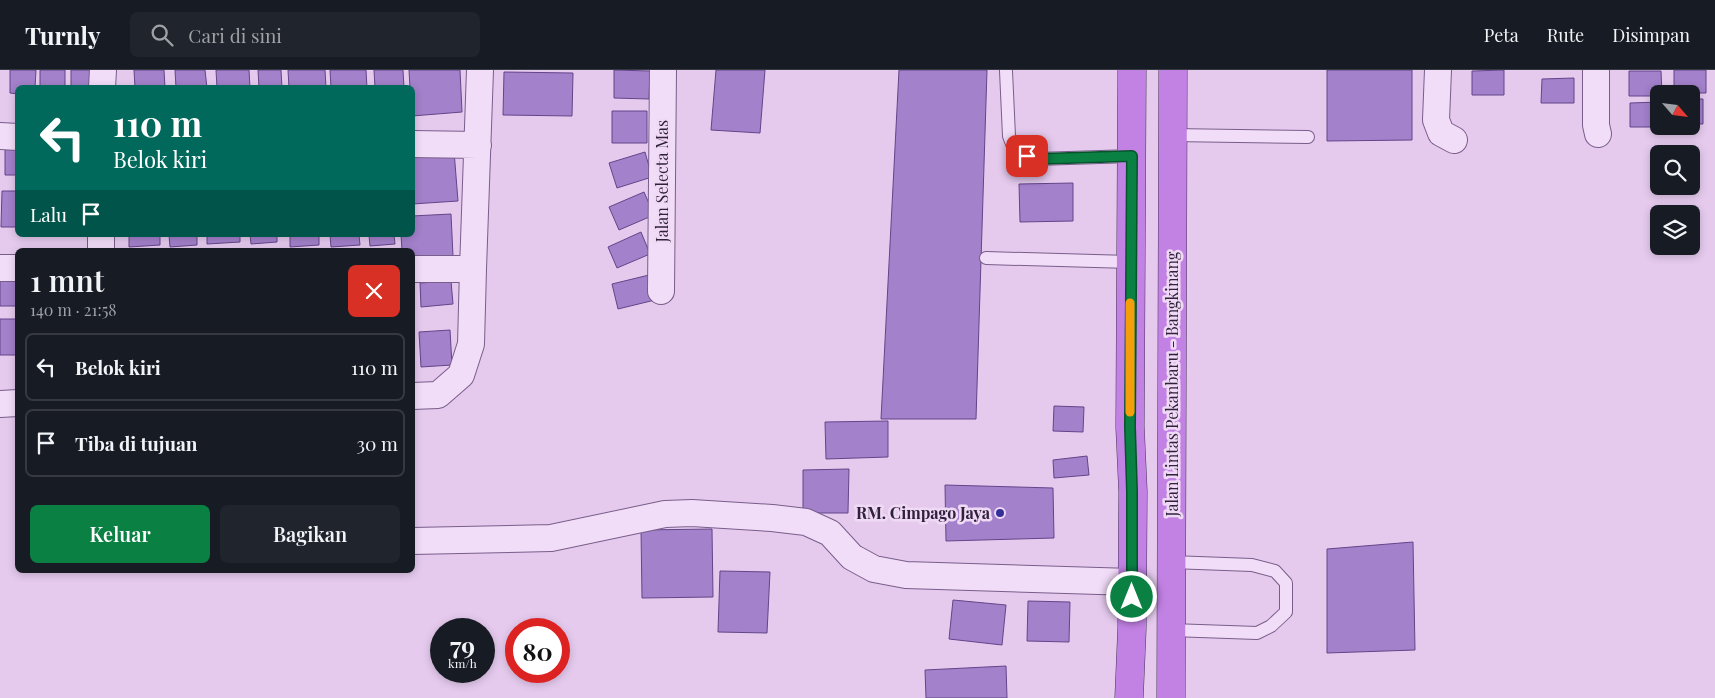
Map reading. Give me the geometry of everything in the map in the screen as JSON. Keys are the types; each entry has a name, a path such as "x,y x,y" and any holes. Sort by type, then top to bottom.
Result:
{"highway":[{"path":"1129,698 1132,582 1130,262 1132,70"},
{"name":"Jalan Lintas Pekanbaru - Bangkinang","path":"1171,698 1173,70"}],"street":[{"path":"102,85 104,70"},
{"path":"415,396 438,395 460,375 471,344 480,70"},
{"name":"Jalan Selecta Mas","path":"662,291 663,70"},
{"path":"1438,70 1436,120 1440,133 1454,140"},
{"path":"1596,70 1596,125 1598,134"},
{"path":"0,136 15,136"},
{"path":"415,144 478,145"},
{"path":"0,268 15,268"},
{"path":"415,269 473,269"},
{"path":"0,404 15,403"},
{"path":"415,541 551,538 665,514 692,513 806,522 830,533 852,557 874,569 906,575 1132,582"}],"lane":[{"path":"1006,71 1010,136 1016,154 1037,159 1132,156"},
{"path":"1172,135 1308,137"},
{"path":"986,258 1130,262"},
{"path":"1171,562 1252,564 1275,571 1286,583 1286,612 1271,626 1257,633 1171,630"}],"building":[{"path":"10,70 36,70 35,85 15,85 15,94 10,93"},
{"path":"40,70 65,70 65,85 40,85"},
{"path":"71,70 96,70 96,85 71,85"},
{"path":"134,70 164,70 165,85 135,85"},
{"path":"175,70 205,70 207,85 176,85"},
{"path":"216,70 249,70 250,85 217,85"},
{"path":"258,70 281,70 282,85 259,85"},
{"path":"288,70 325,70 326,85 289,85"},
{"path":"330,70 366,70 367,85 331,85"},
{"path":"374,70 403,70 404,85 375,85"},
{"path":"409,70 460,70 462,112 415,116 415,85 410,85"},
{"path":"614,70 650,71 649,99 614,98"},
{"path":"716,70 765,70 760,133 711,130"},
{"path":"899,70 987,70 976,419 881,419"},
{"path":"1327,70 1412,70 1412,140 1327,141"},
{"path":"1504,70 1504,95 1472,95 1472,71"},
{"path":"1674,70 1706,70 1706,93 1700,93 1700,85 1674,85"},
{"path":"1629,71 1661,71 1662,85 1650,85 1650,96 1629,96"},
{"path":"504,72 573,73 572,116 503,115"},
{"path":"1574,78 1574,103 1541,103 1542,79"},
{"path":"1700,99 1703,99 1703,124 1700,124"},
{"path":"1650,102 1650,127 1630,127 1630,103"},
{"path":"612,111 647,111 647,143 612,143"},
{"path":"5,139 15,139 15,175 5,175"},
{"path":"454,151 458,201 415,204 415,154"},
{"path":"645,152 652,177 617,188 609,163"},
{"path":"1073,183 1073,221 1020,222 1019,184"},
{"path":"2,191 15,191 15,227 1,227"},
{"path":"644,192 654,215 619,230 609,207"},
{"path":"451,214 453,256 415,259 415,248 402,248 401,237 415,237 415,216"},
{"path":"641,232 650,254 617,268 608,247"},
{"path":"129,237 160,237 160,245 129,247"},
{"path":"169,237 197,237 197,245 170,247"},
{"path":"207,237 240,237 240,242 207,244"},
{"path":"250,237 277,237 277,242 251,244"},
{"path":"290,237 319,237 319,245 290,247"},
{"path":"330,237 359,237 360,245 331,247"},
{"path":"369,237 394,237 395,244 370,246"},
{"path":"0,270 15,270 15,306 0,306"},
{"path":"649,275 655,300 618,309 612,284"},
{"path":"451,281 453,304 421,307 420,283"},
{"path":"0,319 15,319 15,355 0,355"},
{"path":"450,330 452,365 421,367 419,332"},
{"path":"1054,406 1084,407 1083,432 1053,431"},
{"path":"888,421 888,457 826,459 825,422"},
{"path":"1087,456 1089,475 1054,478 1053,460"},
{"path":"849,469 848,513 803,513 803,470"},
{"name":"RM. Cimpago Jaya","path":"945,485 1053,488 1054,538 946,541"},
{"path":"712,529 713,597 642,598 641,530"},
{"path":"1413,542 1415,650 1327,653 1327,549"},
{"path":"720,571 770,572 767,633 718,632"},
{"path":"953,600 1006,605 1002,645 949,639"},
{"path":"1028,601 1070,602 1069,642 1027,641"},
{"path":"1006,666 1007,698 926,698 925,670"}],"slow traffic":[{"path":"1130,303 1130,412"}],"place":[{"name":"RM. Cimpago Jaya","path":"1000,513"}],"route":[{"path":"1027,156 1037,159 1132,156 1130,427 1132,597"}]}
